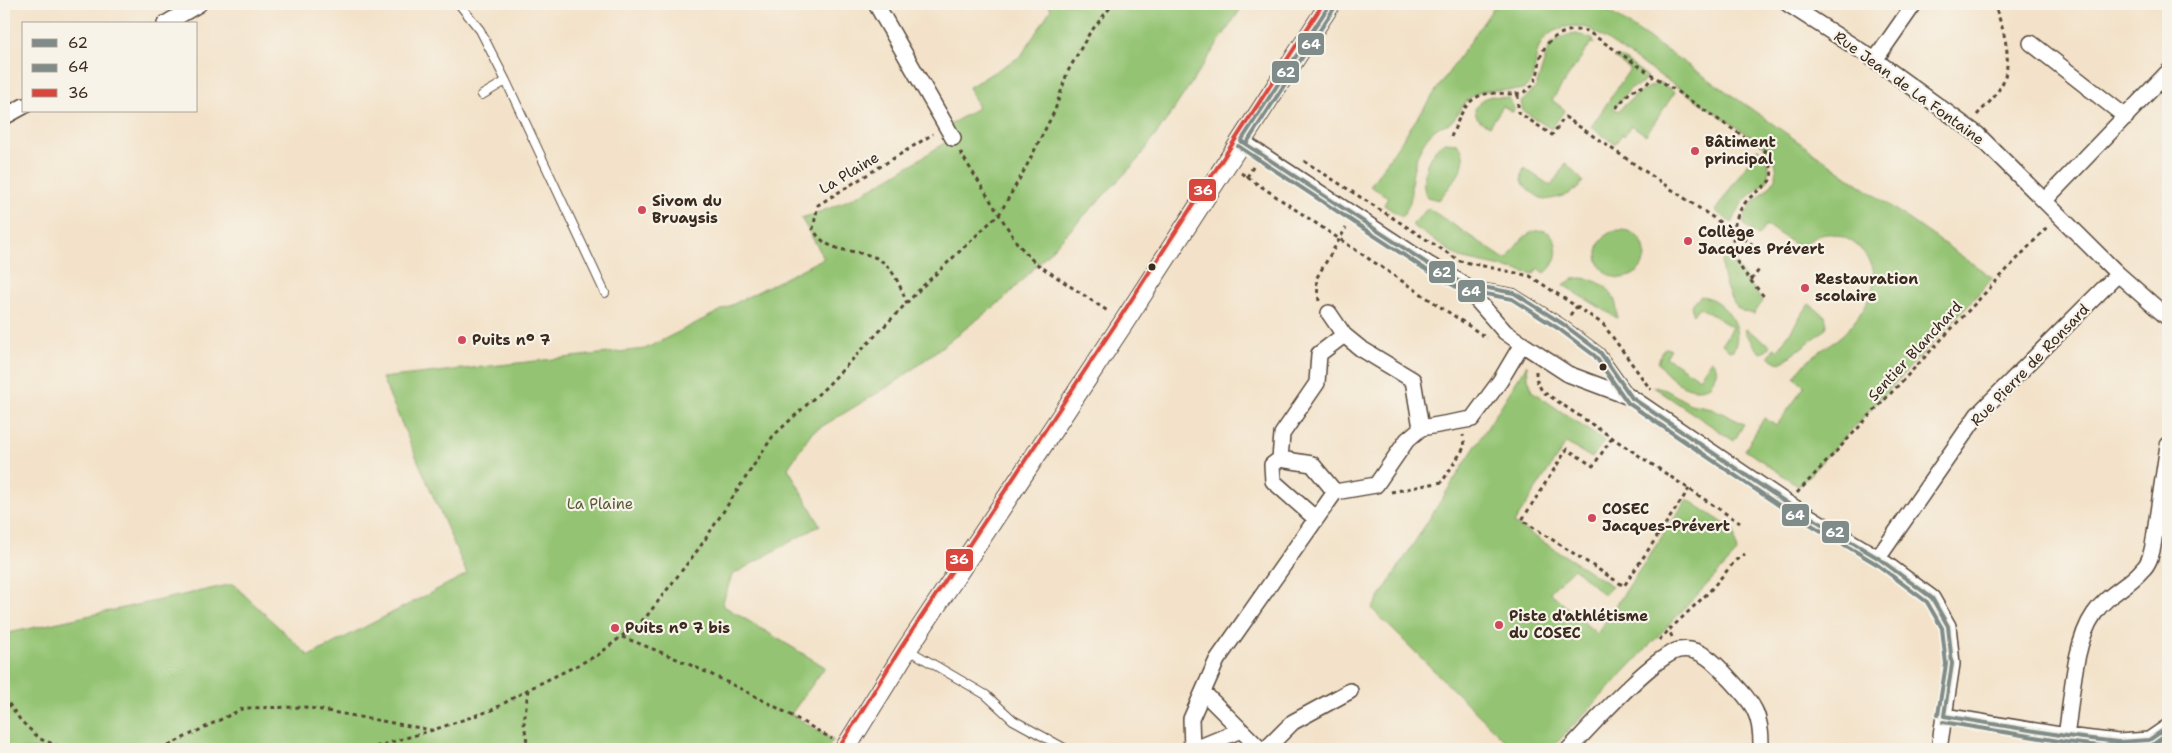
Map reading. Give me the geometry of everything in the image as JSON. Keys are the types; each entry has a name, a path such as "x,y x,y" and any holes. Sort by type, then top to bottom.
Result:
{"street":[{"path":"168,22 199,4"},
{"path":"876,4 950,132"},
{"path":"845,748 907,649 1124,322 1330,4"},
{"name":"Rue Jean de La Fontaine","path":"1788,4 1875,60 1977,134 2118,274 2168,318"},
{"path":"1875,60 1914,4"},
{"path":"2031,44 2126,118"},
{"path":"2045,200 2126,118 2168,72"},
{"path":"4,117 22,107"},
{"path":"1241,141 1428,264 1462,283 1505,332 1518,350 1542,357 1568,374 1632,398 1787,503 1878,558 1932,598 1948,626 1952,664 1940,749"},
{"name":"Rue Pierre de Ronsard","path":"1878,558 1978,414 2118,274"},
{"path":"1329,314 1344,335 1360,348 1413,380 1422,428"},
{"path":"1280,460 1282,434 1317,383 1319,354 1344,335"},
{"path":"1242,730 1194,749 1192,719 1217,660 1335,492 1376,485 1407,440 1422,428 1472,419 1500,381 1518,350"},
{"path":"2066,736 2080,643 2086,627 2105,600 2137,575 2148,562 2153,546 2168,445"},
{"path":"1316,519 1273,482 1272,465 1280,460 1312,464 1335,492"},
{"path":"1569,749 1606,710 1656,664 1679,650 1699,652 1713,660 1753,703 1758,718 1761,749"},
{"path":"1203,692 1260,749"},
{"path":"1266,749 1292,722 1350,692"},
{"path":"1944,716 2066,736 2118,742 2148,740 2168,727"}],"lane":[{"path":"459,4 480,30 506,81 605,293"},
{"path":"482,95 506,81"},
{"path":"1462,283 1514,293 1563,324 1600,352 1632,398"},
{"path":"907,649 986,695 1013,720 1066,749"}],"path":[{"path":"368,749 492,710 529,689 598,656 646,617 682,570 774,436 827,386 1000,213 1055,110 1068,73 1089,34 1113,4"},
{"path":"1966,127 1999,91 2008,67 2004,29 1994,4"},
{"path":"1451,137 1464,109 1473,100 1494,92 1518,95 1526,92 1536,79 1541,54 1553,38 1570,30 1587,31 1765,151 1772,174 1769,183 1745,203 1738,214 1733,232 1733,256 1765,298"},
{"path":"1616,108 1631,91 1646,85 1654,75"},
{"path":"1518,95 1518,112 1552,135 1565,117 1752,244"},
{"path":"950,132 968,168 1000,213 1017,243 1034,262 1124,322"},
{"name":"La Plaine","path":"907,304 898,279 876,257 842,250 819,240 813,229 818,205 950,132"},
{"path":"1228,162 1339,239 1518,350"},
{"name":"Sentier Blanchard","path":"1787,503 1841,448 2059,214"},
{"path":"1329,314 1320,309 1316,279 1354,215"},
{"path":"1751,280 1759,270"},
{"path":"1542,357 1536,370 1536,379 1542,391 1740,523"},
{"path":"1388,493 1442,482 1465,446 1460,422"},
{"path":"1612,438 1593,466 1567,449 1522,520 1624,586 1689,489"},
{"path":"1679,650 1669,630 1708,593 1736,560 1745,554"},
{"path":"621,636 681,660 791,714 845,748"},
{"path":"528,749 524,723 529,689"},
{"path":"4,697 21,721 40,739 67,749"},
{"path":"161,749 244,708 305,707 433,730"}],"green space":[{"name":"La Plaine","path":"1048,4 1244,4 1168,118 1136,162 1004,299 896,382 811,433 788,468 820,525 732,575 722,605 825,667 791,714 833,740 827,749 4,749 4,634 233,584 309,656 467,574 382,378 645,349 824,258 801,218 841,203 880,184 952,138 947,126 978,108 969,87 1021,56 1051,9"},
{"path":"1496,4 1598,4 1993,278 1799,486 1745,450 1764,418 1777,425 1805,386 1794,378 1799,370 1842,335 1856,320 1872,291 1874,270 1860,248 1848,239 1838,235 1827,234 1818,236 1800,248 1766,225 1758,236 1744,225 1746,214 1751,204 1768,189 1774,180 1776,171 1773,159 1762,144 1592,30 1577,26 1560,28 1547,36 1538,50 1530,82 1523,89 1494,90 1478,94 1467,100 1451,122 1432,132 1423,144 1417,157 1412,178 1410,201 1402,217 1384,205 1388,197 1370,186"},
{"path":"1577,34 1593,39 1594,44 1591,43 1552,100 1565,110 1551,129 1523,111 1521,102 1536,87 1550,44 1567,35"},
{"path":"1614,58 1622,58 1646,75 1642,84 1631,88 1614,108 1618,111 1637,94 1659,82 1675,92 1646,135 1631,125 1624,136 1622,134 1615,144 1591,127 1630,69"},
{"path":"1491,96 1509,98 1514,108 1513,112 1503,106 1490,126 1479,120 1475,109 1483,99"},
{"path":"1445,142 1457,143 1462,150 1464,158 1460,172 1439,200 1427,197 1424,190 1424,175 1429,159 1439,146"},
{"path":"1758,148 1768,163 1769,170 1766,182 1743,201 1732,223 1715,211"},
{"path":"1566,163 1583,181 1571,193 1544,200 1530,191 1523,183 1522,174 1524,168 1551,186"},
{"path":"1428,208 1506,260 1525,236 1538,230 1546,231 1555,242 1555,258 1552,266 1545,273 1538,268 1534,274 1460,258 1412,225"},
{"path":"1616,230 1626,230 1635,234 1641,240 1645,254 1641,268 1635,274 1626,278 1616,278 1607,274 1601,268 1597,259 1597,249 1601,240 1607,234"},
{"path":"1727,256 1730,257 1763,301 1754,314 1739,309 1732,300 1724,279 1722,266 1722,261"},
{"path":"1582,278 1597,282 1609,290 1615,302 1617,318 1563,285 1573,279"},
{"path":"1701,296 1717,302 1730,316 1737,333 1733,350 1729,351 1722,344 1732,327 1699,307 1693,315 1691,305"},
{"path":"1809,304 1825,316 1827,325 1825,330 1781,363 1776,362 1769,356 1774,348 1778,350"},
{"path":"1746,329 1770,345 1766,351 1760,353 1745,333"},
{"path":"1665,348 1671,349 1666,357 1699,378 1711,360 1715,364 1717,371 1710,386 1695,389 1681,384 1668,375 1658,363 1661,353"},
{"path":"1527,365 1528,378 1533,392 1604,441 1592,458 1566,443 1514,523 1612,586 1604,595 1574,568 1550,592 1597,634 1687,499 1734,530 1737,553 1551,749 1513,749 1372,609"},
{"path":"1652,386 1666,390 1690,404 1712,408 1744,424 1734,441"}],"transit line":[{"name":"36","path":"840,746 902,646 1119,319 1323,4"},
{"name":"62","path":"1241,141 1330,4"},
{"name":"64","path":"1246,144 1335,7"},
{"name":"62","path":"1241,141 1428,264 1462,283 1514,293 1563,324 1600,352 1632,398 1787,503 1878,558 1932,598 1948,626 1952,664 1944,716"},
{"name":"64","path":"1238,146 1425,269 1460,289 1512,299 1559,329 1595,356 1628,403 1783,508 1875,563 1927,602 1942,628 1946,664 1938,715"},
{"name":"62","path":"1944,716 2066,736 2118,742 2149,740 2168,727"},
{"name":"64","path":"1943,722 2065,742 2118,748 2151,746 2168,734"}],"place":[{"name":"Bâtiment principal","path":"1695,151"},
{"name":"Sivom du Bruaysis","path":"642,210"},
{"name":"Collège Jacques Prévert","path":"1688,241"},
{"name":"Restauration scolaire","path":"1805,288"},
{"name":"Puits n° 7","path":"462,340"},
{"name":"COSEC Jacques-Prévert","path":"1592,518"},
{"name":"Piste d'athlétisme du COSEC","path":"1499,625"},
{"name":"Puits n° 7 bis","path":"615,628"}]}
